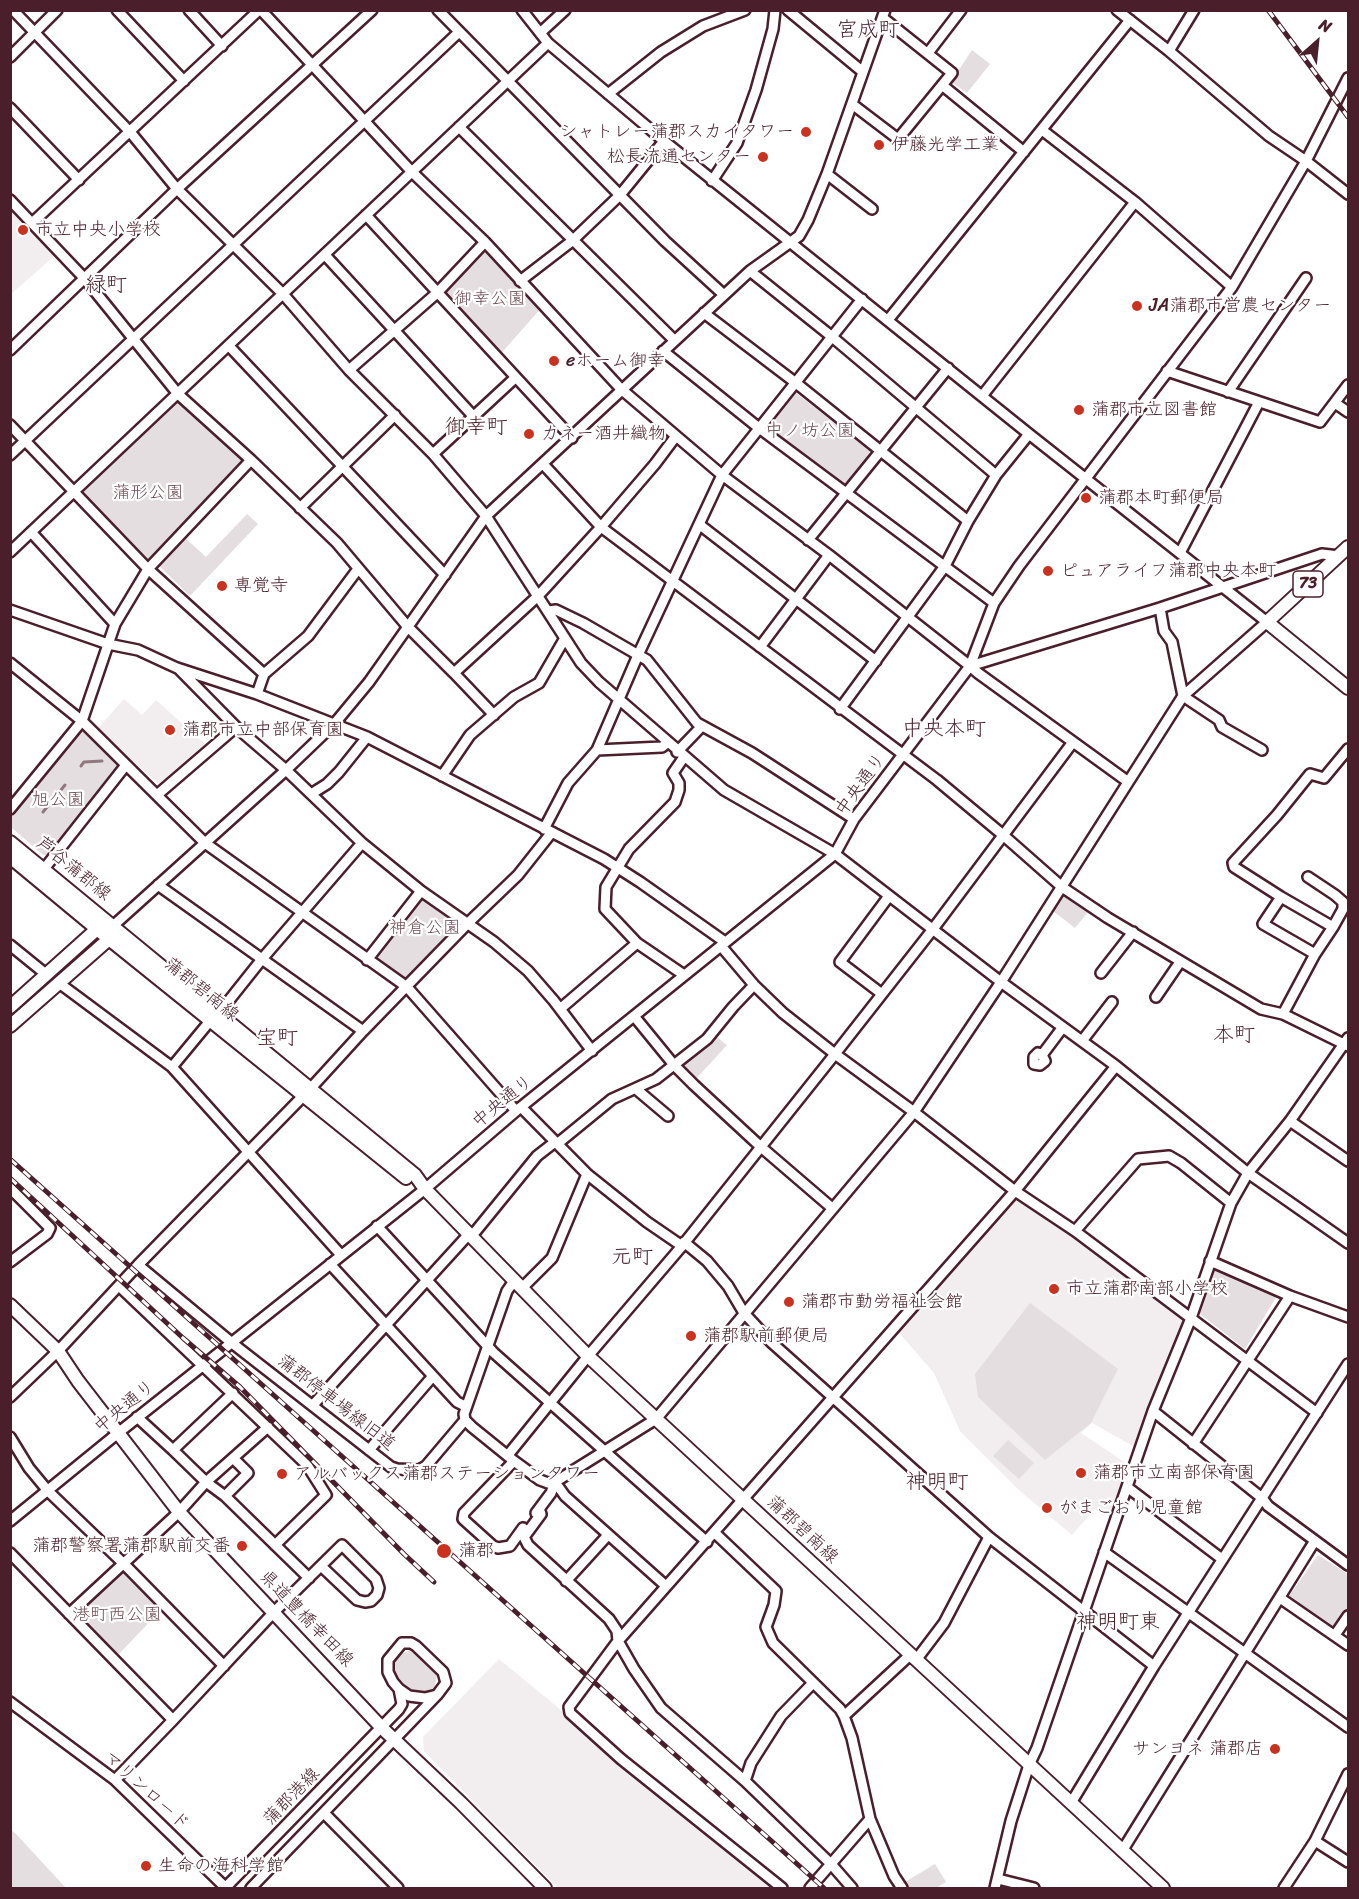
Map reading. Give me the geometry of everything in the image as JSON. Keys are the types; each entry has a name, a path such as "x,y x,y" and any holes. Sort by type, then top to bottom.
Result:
{"main road":[{"name":"73","path":"1267,622 1344,551"},
{"path":"1267,622 1348,688"},
{"name":"芦谷蒲郡線","path":"10,842 114,925"},
{"name":"芦谷蒲郡線","path":"10,857 98,930"},
{"name":"芦谷蒲郡線","path":"10,1007 98,930 114,925"},
{"name":"芦谷蒲郡線","path":"10,1026 109,939 114,925"},
{"name":"蒲郡碧南線","path":"114,925 215,1017"},
{"name":"蒲郡碧南線","path":"98,930 215,1017 307,1092 410,1181 425,1189 588,1356 1163,1888"},
{"name":"県道豊橋幸田線","path":"10,1305 58,1351 179,1512 382,1728 461,1803 545,1888"}],"street":[{"path":"13,10 131,133 177,189 283,294 349,369 434,454 486,516 581,663 618,699 724,790 835,854 1001,982 1116,1066 1248,1173 1348,1243"},
{"path":"10,57 57,10"},
{"path":"117,10 184,81"},
{"path":"189,10 222,46"},
{"path":"32,223 131,133 260,10 412,172 485,242 621,389 722,475 829,555 978,674 1127,781"},
{"path":"10,350 177,189 372,10"},
{"path":"438,10 458,33 665,241 723,295"},
{"path":"522,10 548,43 712,181 1267,622 1183,696 1001,982 914,1112 656,1419 555,1482 548,1483 540,1480 511,1458 465,1420 465,1406 507,1291 552,1258 587,1174"},
{"path":"540,33 565,10"},
{"path":"608,94 661,52 703,26 746,10"},
{"path":"712,181 737,142 756,90 773,29 775,10"},
{"path":"788,10 863,72"},
{"path":"1117,10 1269,135 1348,194"},
{"path":"1169,51 1194,10"},
{"path":"928,53 960,11"},
{"path":"114,925 286,770 334,723 369,682 486,516 723,295 750,271 799,236 827,174 884,14 952,73 898,139 852,104"},
{"path":"888,320 1130,20"},
{"path":"10,455 458,33"},
{"path":"10,552 548,43"},
{"name":"中央通り","path":"10,1521 137,1417 425,1189 519,1109 835,854 854,819 970,666 994,603 1019,566 1232,287 1306,161 1348,78"},
{"path":"942,86 1024,152"},
{"path":"10,108 79,180"},
{"path":"459,127 674,340"},
{"path":"1042,130 1135,201 1232,287"},
{"path":"520,281 572,241 620,195 664,141"},
{"path":"827,174 872,209"},
{"path":"10,200 85,279 178,393 337,543 408,627 494,715"},
{"path":"982,396 1135,201"},
{"path":"366,216 572,438"},
{"path":"349,369 437,292 485,242"},
{"path":"325,255 474,417"},
{"path":"750,271 996,475"},
{"path":"1228,392 1306,278"},
{"path":"10,1398 58,1351 363,1031 528,865 548,831 568,783 597,750 638,655 722,475 862,299"},
{"path":"704,313 796,383 968,521"},
{"path":"229,346 446,575"},
{"path":"663,351 759,428 994,603"},
{"path":"808,540 848,494 948,368"},
{"path":"1167,371 1320,422 1348,385"},
{"path":"434,454 515,378"},
{"path":"1180,553 1259,402"},
{"path":"1335,403 1348,412"},
{"path":"300,508 395,415"},
{"path":"10,425 148,569 264,674"},
{"path":"840,709 945,566 968,521 996,475 1029,434"},
{"path":"454,673 538,596 601,527 676,436"},
{"path":"10,809 82,721 116,624 148,569 250,459"},
{"path":"543,464 601,527 903,755 1003,835 1062,887 1180,962 1261,1009 1283,1014 1347,1043 1290,1121 1248,1173 1231,1203 1191,1318 1153,1411 1011,1821 996,1884 1034,1888"},
{"path":"700,525 876,661"},
{"path":"31,532 116,624"},
{"path":"970,666 1224,588 1322,554 1344,551"},
{"path":"760,647 829,555"},
{"path":"257,694 264,674 308,636 358,569"},
{"path":"1160,608 1162,626 1172,642 1183,696 1219,720 1222,727 1262,750"},
{"path":"10,610 108,644 138,650 177,668 257,694 367,737 617,868 723,944 754,985 835,1054 914,1112 1014,1191 1075,1231 1317,1413"},
{"path":"548,611 556,610 583,623 647,660 697,723 752,753 854,819"},
{"path":"442,776 470,735 514,697 539,682 565,638"},
{"path":"10,663 82,721 205,843 407,987 519,1109 587,1174 647,1222 707,1261 728,1286 744,1313 771,1342 989,1537 1154,1666"},
{"path":"177,668 236,727 286,770 362,843 421,891 494,942 528,971 592,1051"},
{"path":"684,975 637,943 605,909 606,887 629,849 675,802 679,783 673,773 681,754 702,726"},
{"path":"157,795 236,727"},
{"path":"311,794 327,784 339,772 367,737"},
{"path":"555,1482 551,1493 510,1546 504,1548 493,1546 463,1519 464,1512 511,1458 549,1403 683,1244 835,1054 933,929 1073,742"},
{"path":"597,750 662,747 667,743"},
{"path":"1333,927 1234,867 1233,863 1277,815 1310,774 1324,778 1348,749"},
{"path":"44,869 126,765"},
{"path":"172,1067 362,843"},
{"path":"1283,1014 1315,954 1343,909 1343,902 1308,877"},
{"path":"158,885 363,1031"},
{"path":"367,960 421,891"},
{"path":"882,994 840,962 889,896"},
{"path":"1281,897 1263,924 1315,954"},
{"path":"1101,973 1133,933"},
{"path":"560,1009 637,943"},
{"path":"10,945 47,975"},
{"path":"1156,997 1180,962"},
{"path":"59,983 172,1067 341,1255"},
{"path":"313,1405 470,1235 537,1156 612,1099 656,1079 707,1039 754,985"},
{"path":"1082,1041 1112,1002"},
{"path":"634,1016 674,1065 761,1147 832,1208"},
{"path":"1042,1055 1063,1027"},
{"path":"782,1888 621,1759 570,1713 570,1704 618,1641 744,1501 1014,1191 1116,1066"},
{"path":"636,1089 668,1116"},
{"path":"1290,1121 1348,1161"},
{"path":"1075,1231 1138,1160 1169,1156 1231,1203"},
{"path":"10,1188 50,1228 46,1234 10,1262"},
{"path":"377,1226 488,1346 707,1542"},
{"path":"1210,1261 1290,1296 1348,1317"},
{"path":"330,1263 433,1376 458,1402 465,1406"},
{"name":"蒲郡停車場線旧道","path":"138,1265 231,1343 397,1470 419,1470 426,1466 465,1420"},
{"path":"119,1286 307,1465 326,1495 276,1545"},
{"path":"1193,1443 1290,1296"},
{"path":"1071,1803 1154,1666 1348,1364"},
{"path":"369,1449 433,1376"},
{"path":"173,1450 233,1393"},
{"path":"1153,1411 1262,1498 1268,1506 1348,1565"},
{"path":"137,1417 206,1482 225,1496 309,1578"},
{"path":"69,1614 179,1512 206,1482 268,1427"},
{"path":"10,1437 29,1468 48,1491 123,1563 224,1666"},
{"path":"225,1496 248,1473 234,1459"},
{"path":"555,1482 565,1496 666,1586"},
{"path":"1127,1487 1222,1559"},
{"path":"539,1509 541,1514 524,1537 528,1545 609,1619 616,1631 618,1641 661,1708 745,1781 831,1864 852,1888"},
{"path":"715,1533 776,1591 774,1605 766,1627 773,1643 840,1709 844,1716 852,1738 870,1819 894,1876 902,1888"},
{"path":"566,1581 608,1535"},
{"path":"844,1716 913,1657 944,1623 989,1537"},
{"path":"1122,1851 1314,1542"},
{"path":"115,1780 274,1612 342,1545 376,1579 379,1588 377,1595 365,1602 357,1600 321,1566"},
{"path":"1104,1552 1348,1726"},
{"path":"10,1553 173,1720"},
{"path":"1280,1598 1348,1645"},
{"path":"1335,1635 1348,1616"},
{"path":"411,1643 446,1676 444,1685 437,1695 417,1698 399,1689 390,1676 388,1660 400,1645 411,1643"},
{"path":"745,1781 751,1763 781,1716 813,1683"},
{"name":"蒲郡港線","path":"226,1888 382,1728 402,1704 399,1689"},
{"name":"蒲郡港線","path":"250,1888 437,1695"},
{"name":"マリンロード","path":"10,1702 115,1780 226,1888"},
{"path":"1284,1888 1345,1794 1348,1774"},
{"path":"324,1814 398,1888"},
{"path":"810,1888 870,1819"},
{"path":"1316,1840 1348,1862"}],"shaded area":[{"name":"市立中央小学校","path":"11,209 59,252 11,294"},
{"path":"124,699 142,715 156,700 207,746 160,785 97,729"},
{"path":"1015,1191 1191,1318 1140,1450 1092,1423 1081,1433 1133,1468 1115,1519 1095,1509 1072,1535 1020,1491 960,1431 934,1373 894,1327"},
{"path":"499,1659 555,1705 621,1766 773,1888 558,1888 424,1751 423,1737"}],"green space":[{"path":"972,50 990,64 967,93 951,82"},
{"name":"御幸公園","path":"485,242 543,306 497,358 437,293"},
{"name":"中ノ坊公園","path":"796,393 870,451 872,456 849,484 845,484 768,428"},
{"name":"蒲形公園","path":"178,394 251,460 148,569 74,492"},
{"path":"247,514 258,524 190,596 156,563 182,535 206,557"},
{"name":"旭公園","path":"84,730 119,767 47,855 43,855 11,827 11,816 79,731"},
{"path":"1064,893 1089,911 1075,928 1053,911"},
{"name":"神倉公園","path":"421,899 455,923 457,927 406,980 376,960 375,956"},
{"path":"714,1035 727,1045 695,1080 675,1061"},
{"path":"1210,1265 1278,1294 1245,1349 1195,1310"},
{"path":"1030,1303 1118,1369 1091,1423 1045,1460 978,1397 975,1374"},
{"path":"1008,1440 1034,1463 1019,1479 993,1456"},
{"path":"1318,1555 1348,1574 1348,1609 1336,1629 1289,1596"},
{"name":"港町西公園","path":"123,1570 163,1608 117,1656 76,1614"},
{"path":"409,1651 421,1656 437,1676 435,1686 429,1693 413,1693 404,1688 396,1678 394,1663 400,1654"},
{"path":"10,1829 16,1834 66,1888 11,1888"},
{"path":"935,1864 946,1882 936,1888 910,1888 905,1882"}],"waterway":[{"path":"81,766 84,762 102,761"},
{"path":"43,812 65,785"}],"railway":[{"path":"1268,10 1348,117"},
{"path":"10,1159 824,1888"},
{"path":"10,1178 183,1338 240,1387 434,1582"}],"place":[{"name":"シャトレー蒲郡スカイタワー","path":"806,132"},
{"name":"伊藤光学工業","path":"879,145"},
{"name":"松長流通センター","path":"763,157"},
{"name":"市立中央小学校","path":"23,230"},
{"name":"JA蒲郡市営農センター","path":"1137,306"},
{"name":"eホーム御幸","path":"554,361"},
{"name":"蒲郡市立図書館","path":"1079,410"},
{"name":"カネー酒井織物","path":"529,434"},
{"name":"蒲郡本町郵便局","path":"1086,498"},
{"name":"ピュアライフ蒲郡中央本町","path":"1048,571"},
{"name":"専覚寺","path":"222,586"},
{"name":"蒲郡市立中部保育園","path":"170,730"},
{"name":"市立蒲郡南部小学校","path":"1054,1289"},
{"name":"蒲郡市勤労福祉会館","path":"789,1302"},
{"name":"蒲郡駅前郵便局","path":"691,1336"},
{"name":"蒲郡市立南部保育園","path":"1081,1473"},
{"name":"アルバックス蒲郡ステーションタワー","path":"282,1474"},
{"name":"がまごおり児童館","path":"1047,1508"},
{"name":"蒲郡警察署蒲郡駅前交番","path":"242,1546"},
{"name":"蒲郡","path":"444,1551"},
{"name":"サンヨネ 蒲郡店","path":"1275,1749"},
{"name":"生命の海科学館","path":"146,1866"}],"district":[{"name":"宮成町","path":"868,31"},
{"name":"緑町","path":"106,286"},
{"name":"御幸町","path":"476,428"},
{"name":"中央本町","path":"944,730"},
{"name":"本町","path":"1234,1036"},
{"name":"宝町","path":"277,1039"},
{"name":"元町","path":"632,1258"},
{"name":"神明町","path":"937,1483"},
{"name":"神明町東","path":"1118,1623"}]}
